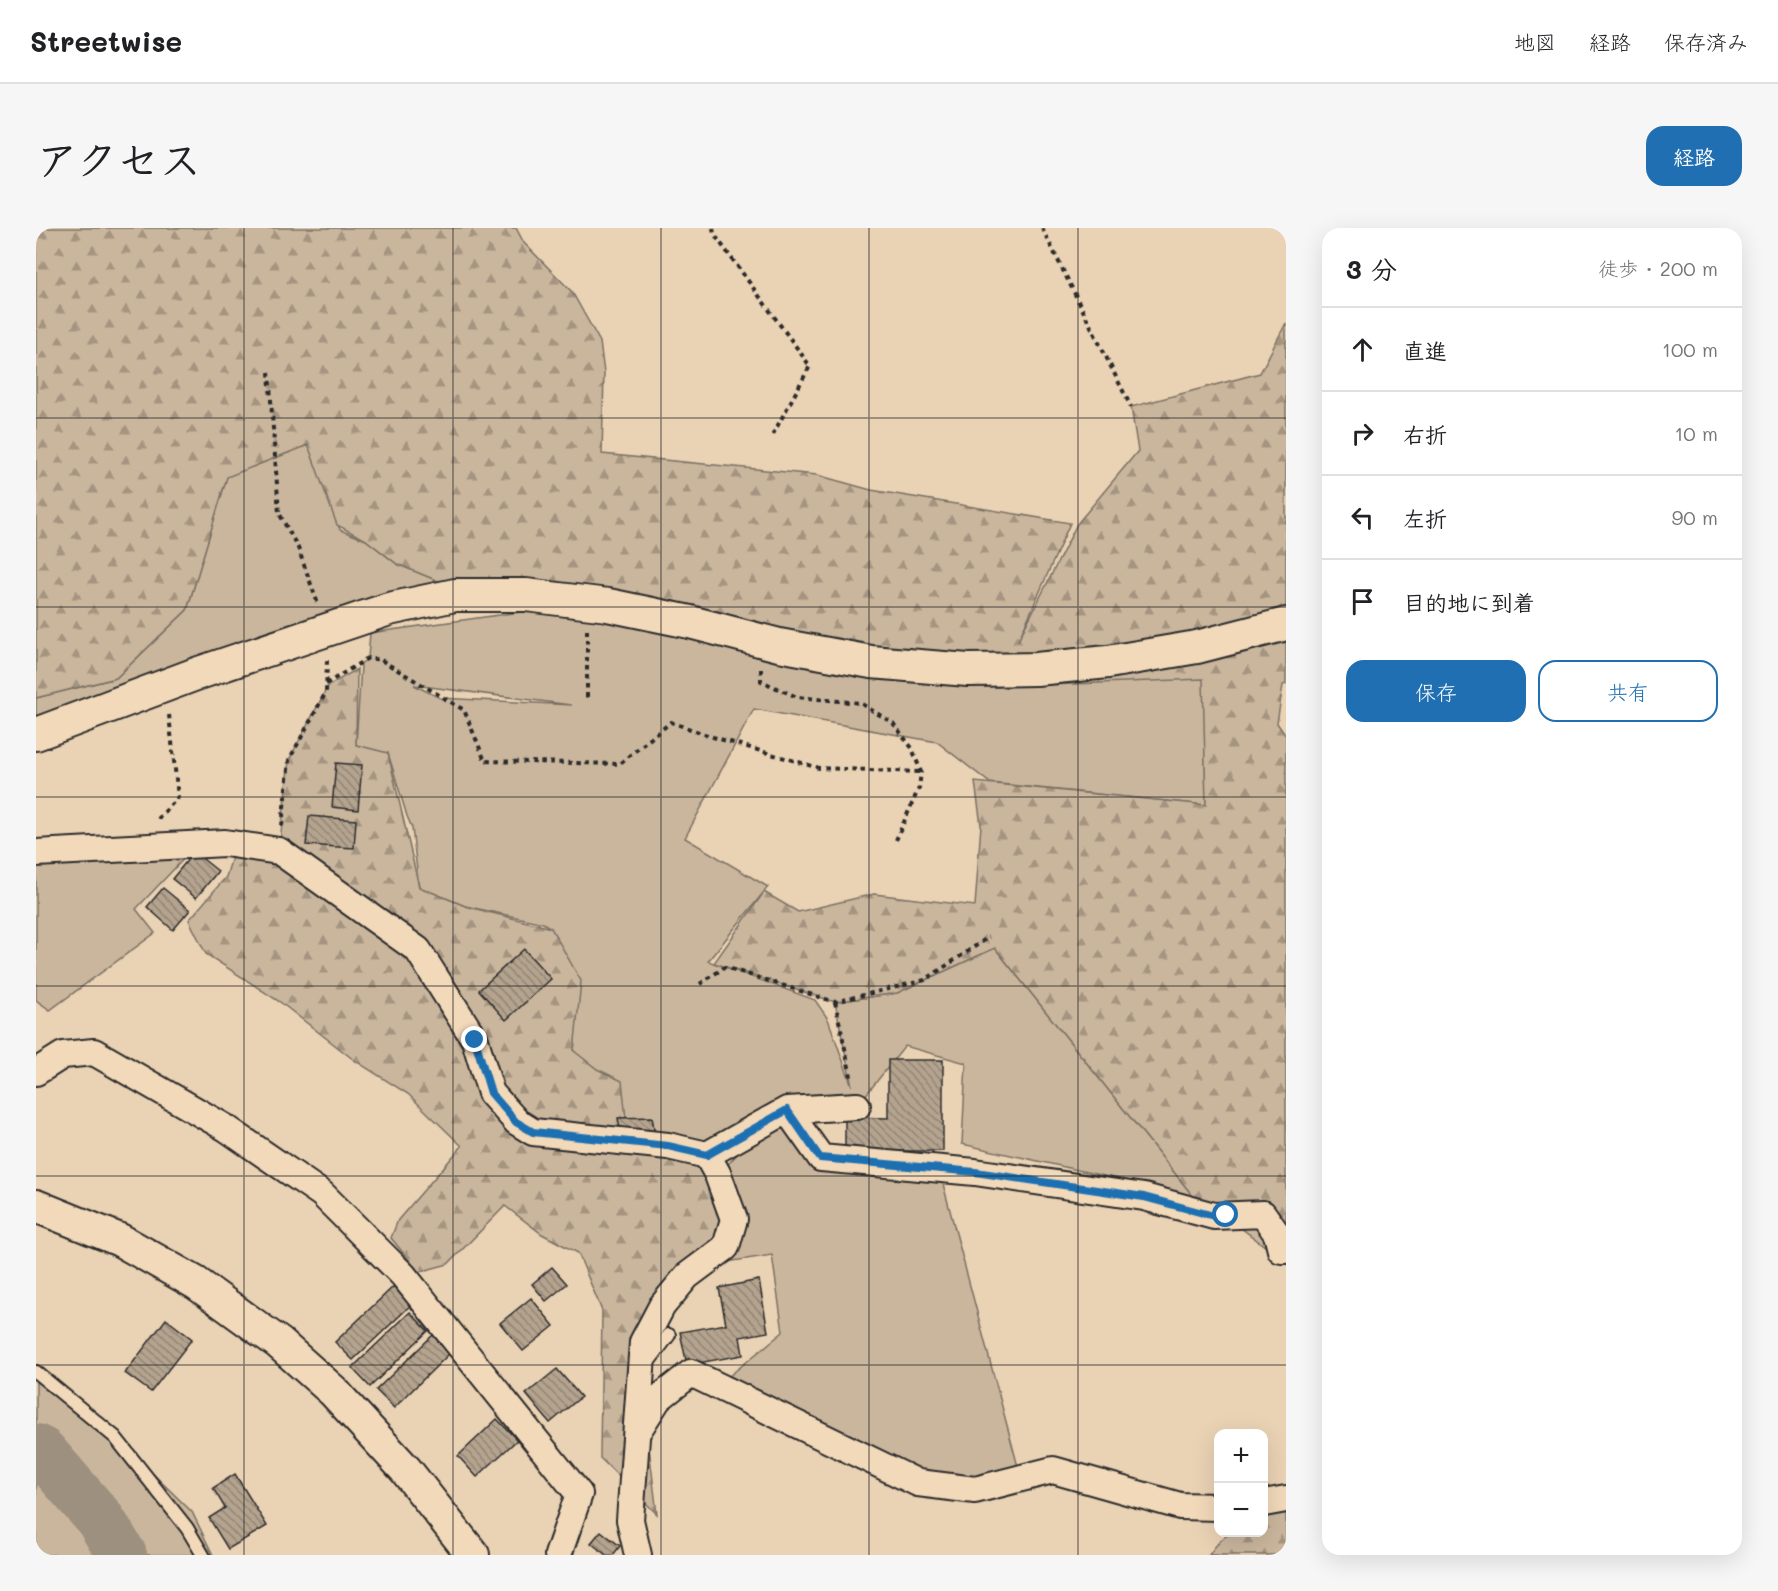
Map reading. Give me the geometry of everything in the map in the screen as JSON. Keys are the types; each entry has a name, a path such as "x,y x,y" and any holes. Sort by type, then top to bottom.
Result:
{"street":[{"path":"36,735 166,686 389,609 455,595 526,595 608,605 690,622 762,641 871,662 968,670 1036,669 1108,662 1197,647 1286,624"},
{"path":"36,853 225,843 279,851 418,950 475,1040 491,1093 516,1122 533,1132 668,1146 707,1155 787,1110 855,1097"},
{"path":"36,1072 63,1055 94,1052 226,1128 322,1194 403,1275 579,1494 558,1555"},
{"path":"787,1110 820,1158 975,1172 1144,1197 1214,1216 1263,1214 1278,1234 1281,1250 1286,1250"},
{"path":"638,1555 630,1520 643,1342 662,1306 687,1276 726,1246 734,1219 718,1175 707,1155"},
{"path":"36,1206 130,1245 196,1283 279,1343 333,1391 405,1469 473,1555"},
{"path":"636,1434 658,1399 691,1373 918,1482 975,1490 1053,1470 1180,1506 1214,1507"},
{"path":"1268,1502 1286,1499"}],"lane":[{"path":"640,1373 669,1335"},
{"path":"36,1372 115,1437 187,1528 203,1555"}],"path":[{"path":"713,228 714,234 810,366 772,436"},
{"path":"1042,228 1131,407"},
{"path":"586,603 587,699"},
{"path":"762,641 761,681 797,697 860,703 893,723 912,748 921,772 920,788 896,840"},
{"path":"326,684 368,658 381,660 464,710 485,761 619,764 671,722 712,737 819,768 921,772"},
{"path":"158,820 178,797 166,686"},
{"path":"700,984 725,967 836,1002 925,980 989,938"},
{"path":"836,1002 855,1097"}],"green space":[{"path":"36,228 516,228 524,243 572,292 600,342 604,373 602,454 817,475 871,490 1070,523 1018,641 1077,524 1138,451 1131,407 1260,373 1286,323 1286,684 1283,685 1277,723 1286,736 1286,1262 1225,1216 1193,1196 995,948 897,993 835,1002 714,963 764,892 798,912 874,894 975,906 981,825 975,782 1206,805 1203,679 996,687 1004,670 472,595 397,564 366,540 337,525 308,445 227,477 187,610 116,678 36,698"},
{"path":"309,445 340,530 366,540 397,564 456,588 36,727 36,698 116,678 187,610 227,476"},
{"path":"586,603 1204,679 1206,805 990,783 937,742 754,709 685,838 768,887 708,961 815,1000 828,1019 852,1086 835,1002 897,993 995,948 1193,1196 962,1144 966,1063 905,1046 857,1106 854,1092 790,1119 821,1158 939,1169 1021,1478 918,1483 717,1386 783,1332 772,1255 700,1266 726,1247 746,1213 718,1175 754,1136 656,1155 574,1051 576,1019 551,928 543,923 465,906 419,887 412,828 388,753 356,745 361,666 359,665 368,658 370,633","holes":["414,685 570,705 440,698"]},
{"path":"357,669 356,745 388,753 419,887 465,906 551,928 581,981 574,1051 597,1069 622,1081 630,1156 707,1155 734,1219 662,1306 640,1373 657,1514 600,1458 602,1311 578,1253 542,1234 505,1206 448,1264 419,1272 391,1238 398,1220 462,1146 408,1094 354,1060 280,1002 206,954 189,920 226,877 236,844 280,842 289,760 328,686"},
{"path":"192,850 136,909 155,933 50,1010 36,1000 36,858"},
{"path":"36,1372 60,1383 192,1512 213,1555 36,1555"},
{"path":"1286,1501 1286,1555 1209,1555 1225,1537 1268,1537 1268,1505"}],"water":[{"path":"36,1449 42,1452 103,1519 128,1555 98,1555 44,1486 36,1482"}],"building":[{"path":"336,763 362,765 358,810 332,807"},
{"path":"309,816 356,820 354,848 306,845"},
{"path":"194,852 218,871 196,898 172,879"},
{"path":"163,888 190,910 173,930 147,907"},
{"path":"524,949 551,979 506,1020 479,990"},
{"path":"888,1060 943,1060 943,1151 845,1151 845,1117 888,1118"},
{"path":"652,1117 655,1134 621,1134 618,1118"},
{"path":"552,1267 567,1284 546,1301 532,1284"},
{"path":"759,1280 768,1332 740,1337 743,1355 687,1365 680,1332 726,1324 719,1288"},
{"path":"394,1286 412,1304 353,1360 335,1342"},
{"path":"531,1298 554,1326 523,1351 500,1323"},
{"path":"410,1312 428,1331 370,1387 352,1368"},
{"path":"166,1319 192,1339 151,1392 125,1373"},
{"path":"435,1333 452,1351 394,1408 376,1390"},
{"path":"557,1369 581,1397 550,1423 526,1394"},
{"path":"497,1419 517,1440 477,1477 458,1456"},
{"path":"235,1474 267,1526 228,1549 209,1518 225,1508 213,1488"},
{"path":"601,1531 620,1546 613,1555 606,1555 591,1543"}],"waterway":[{"path":"36,1449 42,1452 100,1519 122,1555"}],"route":[{"path":"475,1040 491,1093 516,1122 533,1132 668,1146 707,1155 787,1110 820,1158 975,1172 1144,1197 1214,1216 1226,1215"}]}
